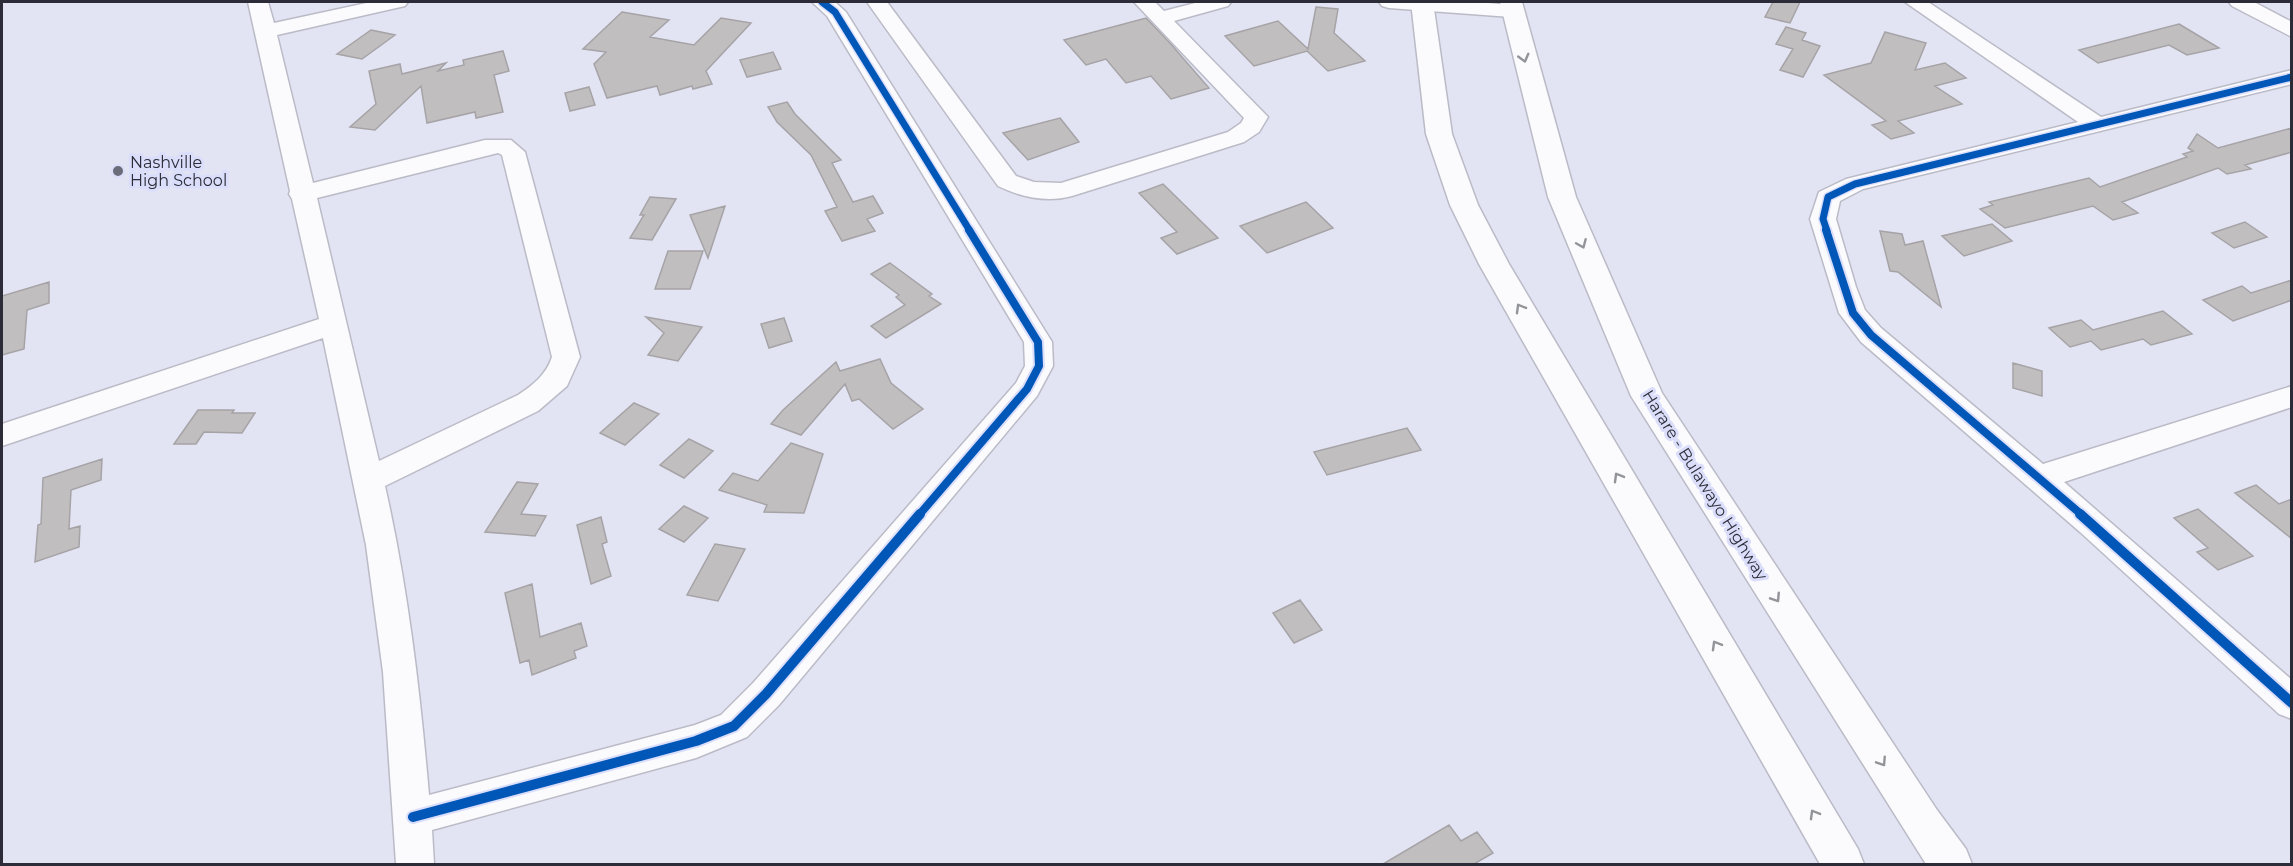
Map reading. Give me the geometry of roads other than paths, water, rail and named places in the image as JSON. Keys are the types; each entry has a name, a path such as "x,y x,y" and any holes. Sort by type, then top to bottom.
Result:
{"highway":[{"path":"1422,3 1439,134 1464,205 1494,264 1843,864"},
{"name":"Harare - Bulawayo Highway","path":"1511,6 1562,197 1647,396 1922,824 1951,864"}],"street":[{"path":"258,2 301,194 334,324 382,545 401,672 415,864"},
{"path":"265,31 398,2"},
{"path":"413,817 696,741 734,726 766,694 1012,407 1027,389 1035,374 1039,366 1038,342 836,12 822,2"},
{"path":"877,2 1007,181 1022,189 1038,192 1063,191 1236,137 1251,127 1256,117 1144,2"},
{"path":"1161,18 1221,2"},
{"path":"1389,2 1511,6"},
{"path":"1915,2 2099,126"},
{"path":"2239,2 2292,31"},
{"path":"2292,77 1855,184 1828,198 1823,219 1853,313 1871,335 2038,478 2292,703"},
{"path":"301,194 399,171 485,147 503,146 513,152 566,357 562,372 549,389 528,403 368,480"},
{"path":"2,435 334,324"},
{"path":"2038,478 2292,396"}],"place":[{"name":"Nashville High School","path":"118,171"}]}
